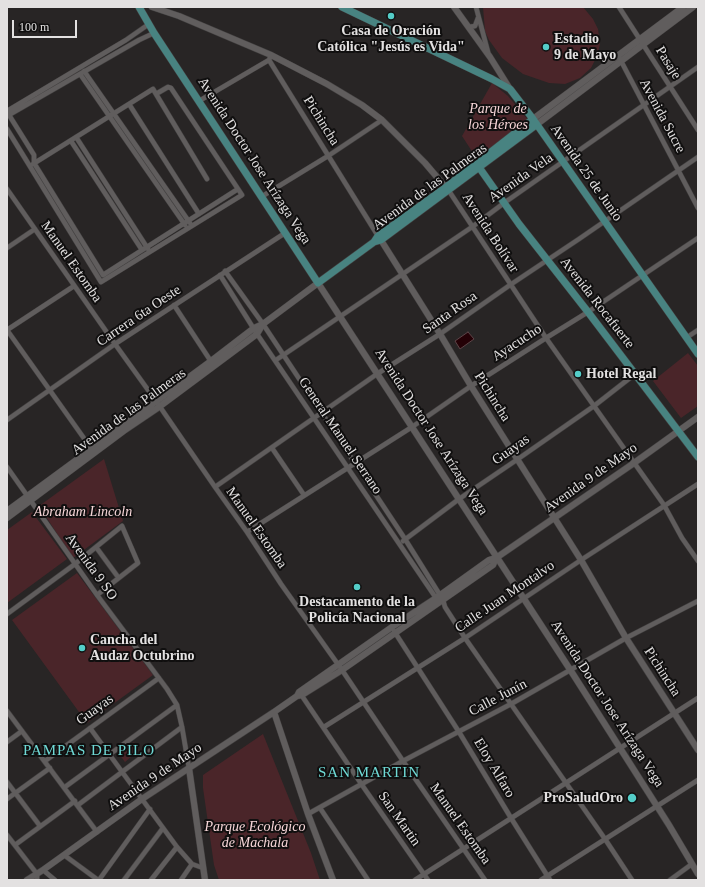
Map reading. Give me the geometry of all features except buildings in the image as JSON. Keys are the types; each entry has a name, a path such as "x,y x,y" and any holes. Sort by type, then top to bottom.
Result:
{"main road":[{"name":"Avenida Doctor Jose Arízaga Vega","path":"139,7 154,33 318,283"},
{"path":"342,7 510,89"},
{"name":"Avenida 25 de Junio","path":"510,89 535,122 562,163 698,354"},
{"name":"Avenida de las Palmeras","path":"318,283 478,166 535,122"},
{"name":"Avenida Rocafuerte","path":"478,166 547,260 698,457"}],"street":[{"name":"Avenida Bolívar","path":"152,7 179,16 327,84 362,105 382,120 425,163 447,189 546,338 664,505 682,538 698,561"},
{"name":"Avenida 25 de Junio","path":"454,7 490,57 510,89"},
{"path":"476,7 490,57"},
{"name":"Pasaje","path":"619,7 698,130"},
{"name":"Avenida de las Palmeras","path":"642,41 683,7"},
{"name":"Avenida de las Palmeras","path":"535,122 642,41 693,7"},
{"path":"469,27 475,26 478,18"},
{"path":"8,114 149,24"},
{"path":"8,114 154,33"},
{"path":"135,34 139,40"},
{"path":"199,101 270,57"},
{"name":"Pichincha","path":"270,57 378,239 440,334 471,386 581,560 626,638 698,750"},
{"name":"Avenida Sucre","path":"619,58 698,208"},
{"name":"Avenida Vela","path":"276,360 472,227 698,67"},
{"path":"82,72 190,227"},
{"path":"8,114 34,155 32,165 101,282 242,195 171,88 168,87 156,94"},
{"path":"32,165 153,89 207,179"},
{"path":"129,104 199,214"},
{"path":"261,197 328,156 382,120"},
{"path":"7,129 103,275 238,189"},
{"path":"76,137 145,248"},
{"path":"71,141 145,248 150,252"},
{"name":"Santa Rosa","path":"214,487 377,374 440,334 698,157"},
{"name":"Manuel Estomba","path":"7,189 156,401 214,487 247,532 281,584 338,664 485,880"},
{"path":"7,248 35,229"},
{"name":"Carrera 6ta Oeste","path":"7,420 115,344 285,232"},
{"name":"Ayacucho","path":"247,532 412,427 471,386 588,312 698,238"},
{"name":"General Manuel Serrano","path":"225,271 263,324 405,539 439,599"},
{"name":"General Manuel Serrano","path":"220,275 255,331 399,544 445,607 632,880"},
{"name":"Avenida de las Palmeras","path":"93,451 159,407 263,324 318,283"},
{"name":"Avenida Doctor Jose Arízaga Vega","path":"318,283 657,806 698,874"},
{"path":"74,286 7,330 93,451"},
{"path":"174,305 212,364"},
{"path":"686,338 698,330"},
{"name":"Avenida de las Palmeras","path":"7,511 28,498 93,451 156,401 212,364"},
{"name":"Guayas","path":"399,544 459,499 518,460 594,406 635,374"},
{"name":"Avenida 9 de Mayo","path":"27,880 37,877 43,870 142,799 274,712 338,664 439,599 489,560 496,558 698,417"},
{"path":"272,448 304,495"},
{"name":"Avenida 9 SO","path":"7,467 177,705"},
{"name":"Calle Juan Montalvo","path":"324,727 465,638 523,598 698,484"},
{"name":"Avenida de las Palmeras","path":"7,518 28,498"},
{"path":"7,614 75,564 122,526 138,563 97,594"},
{"path":"96,546 118,577"},
{"name":"Calle Junín","path":"308,814 403,761 511,704 626,638 698,600"},
{"name":"Avenida 9 de Mayo","path":"299,694 342,670 393,629"},
{"name":"Eloy Alfaro","path":"393,629 419,667 549,878"},
{"name":"Guayas","path":"45,761 159,678"},
{"name":"San Martin","path":"299,694 324,727 428,880"},
{"path":"415,880 698,698"},
{"path":"65,787 177,705 189,768 205,880"},
{"path":"7,711 97,832"},
{"path":"274,712 308,814 333,880"},
{"path":"7,846 76,803 123,771 182,727"},
{"path":"90,728 110,753 177,847 192,864 203,868"},
{"path":"7,742 22,731"},
{"path":"7,799 50,768"},
{"path":"541,880 549,878 605,839 698,780"},
{"path":"7,782 40,826"},
{"path":"320,808 368,880"},
{"path":"64,855 99,880 150,809"},
{"path":"124,880 163,828"},
{"path":"7,835 37,877"},
{"path":"151,880 177,847"},
{"path":"670,880 698,861"},
{"path":"181,880 192,864"},
{"path":"43,870 55,880"}],"green space":[{"name":"Estadio 9 de Mayo","path":"483,7 583,7 593,19 598,29 600,44 597,56 591,68 580,78 565,84 549,83 523,74 502,58 489,40 485,31"},
{"name":"Parque de los Héroes","path":"492,83 508,96 528,120 477,159 462,136"},
{"path":"688,353 698,366 698,406 681,418 653,381"},
{"name":"Abraham Lincoln","path":"104,459 123,521 73,558 39,506"},
{"path":"32,512 67,559 7,603 7,530"},
{"name":"Cancha del Audaz Octubrino","path":"77,573 153,675 87,723 12,620"},
{"name":"Parque Ecológico de Machala","path":"263,734 311,853 320,880 219,880 214,865 203,788 203,775"},
{"path":"134,742 139,750 125,762 119,754"}],"shaded area":[{"path":"468,332 474,339 460,349 455,341"}],"place":[{"name":"Casa de Oración Católica \"Jesús es Vida\"","path":"391,16"},
{"name":"Estadio 9 de Mayo","path":"546,47"},
{"name":"Hotel Regal","path":"578,374"},
{"name":"Destacamento de la Policía Nacional","path":"357,587"},
{"name":"Cancha del Audaz Octubrino","path":"82,648"},
{"name":"ProSaludOro","path":"632,798"}],"district":[{"name":"PAMPAS DE PILO","path":"89,751"},
{"name":"SAN MARTIN","path":"369,773"}]}
